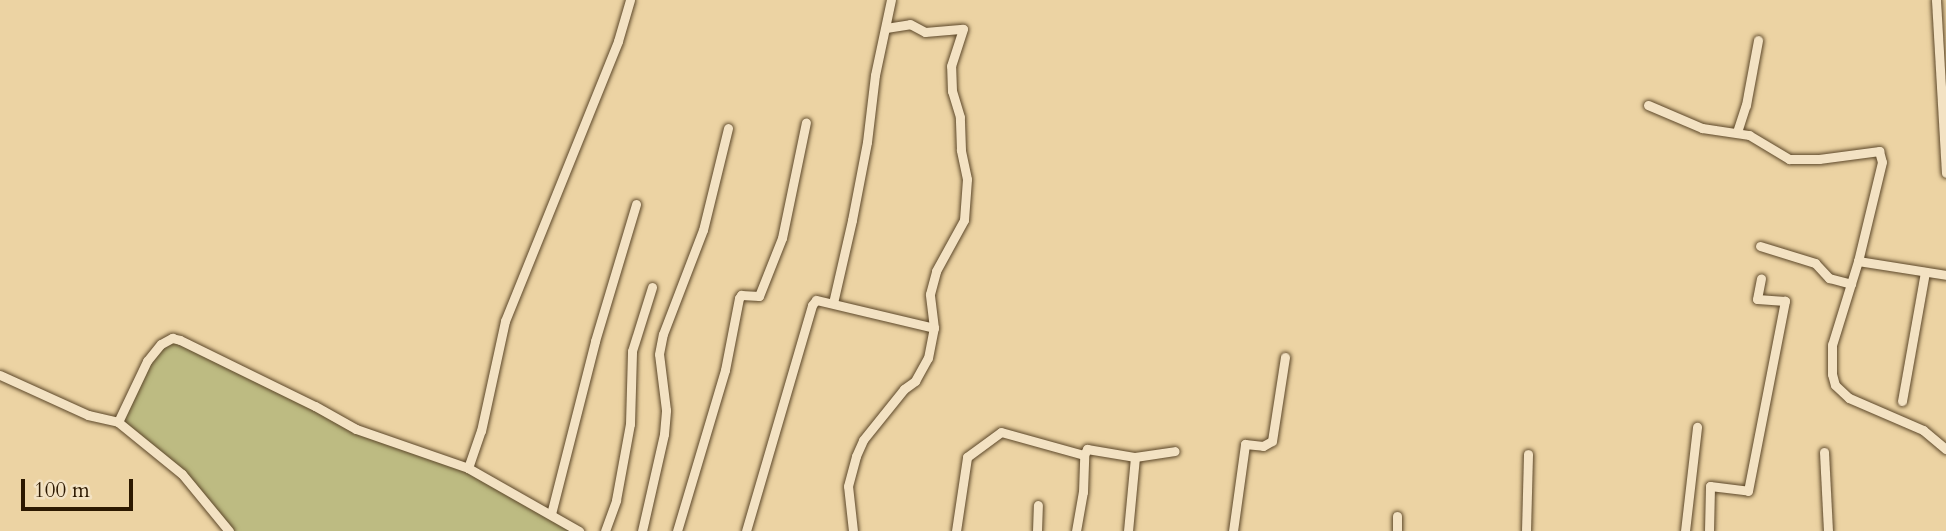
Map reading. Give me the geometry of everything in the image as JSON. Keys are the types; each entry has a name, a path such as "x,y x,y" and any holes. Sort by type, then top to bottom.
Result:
{"street":[{"path":"468,468 481,431 505,321 618,41 630,0"},
{"path":"832,303 852,220 867,142 875,75 891,0"},
{"path":"1936,0 1946,173"},
{"path":"853,531 848,486 856,456 863,440 904,389 915,381 933,344 930,294 936,271 960,230 966,209 967,178 951,66 963,29 925,32 910,24 886,28"},
{"path":"1737,132 1746,105 1758,40"},
{"path":"1648,105 1709,130 1737,132 1799,160 1879,152 1882,162 1858,261 1832,345 1832,374 1835,385 1860,403 1923,430 1946,449"},
{"path":"677,531 725,370 739,298 741,295 759,296 782,238 806,122"},
{"path":"642,531 664,434 666,410 659,354 663,334 703,230 728,128"},
{"path":"551,514 595,341 636,204"},
{"path":"1760,246 1815,263 1829,278 1851,284"},
{"path":"1858,261 1946,275"},
{"path":"1902,401 1925,272"},
{"path":"1709,531 1710,486 1748,491 1785,301 1757,299 1761,278"},
{"path":"605,531 616,500 630,424 632,351 652,287"},
{"path":"746,531 808,314 816,300 832,303 836,307 934,328"},
{"path":"118,422 147,361 161,344 172,338 228,361 356,429 468,468 579,531"},
{"path":"1233,531 1245,444 1263,446 1272,441 1285,357"},
{"path":"0,375 88,415 118,422 182,474 229,531"},
{"path":"1685,531 1697,427"},
{"path":"956,531 967,457 1001,432 1043,443 1050,448 1084,454"},
{"path":"1076,531 1083,492 1084,454 1087,449 1135,457 1175,451"},
{"path":"1824,452 1828,531"},
{"path":"1526,531 1528,454"},
{"path":"1128,531 1135,457"},
{"path":"1037,531 1038,505"},
{"path":"1396,531 1397,516"}],"shaded area":[{"path":"172,338 356,429 468,468 579,531 229,531 182,474 118,422 147,361"}]}
